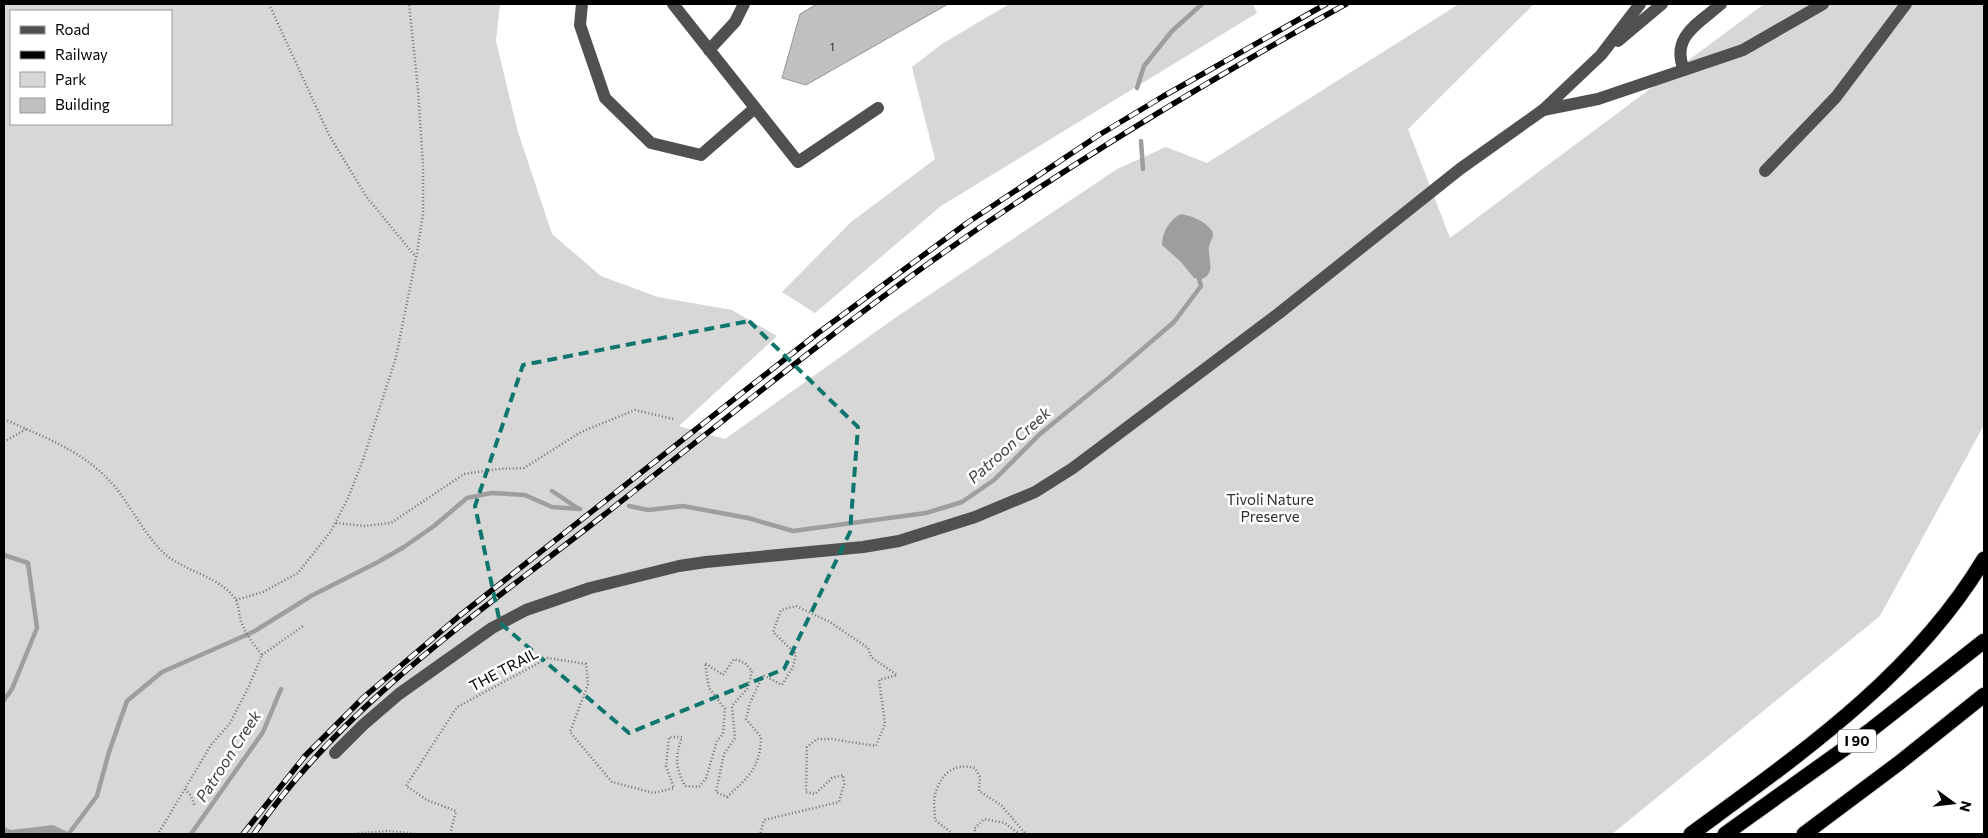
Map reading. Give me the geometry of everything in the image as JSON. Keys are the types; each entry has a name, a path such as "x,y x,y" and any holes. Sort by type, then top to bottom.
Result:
{"highway":[{"path":"1691,834 1809,746 1875,689 1924,640 1950,609 1984,560"},
{"name":"I 90","path":"1725,834 1872,729 1984,641"},
{"path":"1804,834 1899,763 1984,695"}],"lane":[{"path":"582,4 580,25 605,98 650,143 701,155 755,108"},
{"path":"673,4 798,162 878,108"},
{"path":"710,50 735,22 744,4"},
{"path":"1601,55 1640,4"},
{"path":"335,753 399,694 492,628 526,610 590,588 679,566 863,547 899,541 975,517 1035,492 1109,442 1278,314 1460,169 1543,110 1601,55 1662,4"},
{"path":"1684,70 1679,54 1682,40 1721,4"},
{"path":"1543,110 1598,99 1743,50 1823,4"},
{"path":"1765,171 1836,96 1906,4"}],"path":[{"path":"270,4 329,135 366,196 416,257"},
{"path":"236,600 263,592 298,573 320,546 336,522 348,498 394,366 402,332 423,213 423,166 418,89 409,4"},
{"path":"336,522 364,526 391,523 464,474 524,468 581,432 635,410 673,419"},
{"path":"4,418 63,445 93,465 115,487 165,554 181,565 215,582 236,600 242,625 262,655"},
{"path":"4,442 26,429"},
{"name":"THE TRAIL","path":"450,834 456,811 427,800 406,786 457,707 548,658 586,664 588,684 570,732 612,782 654,793 674,788 666,766 669,737 682,737 676,754 678,772 685,786 699,787 706,778 717,741 723,734 726,708 709,688 705,663 723,675 734,659 745,663 752,671 748,688 732,706 735,738 724,754 716,792 727,797 750,776 760,754 761,737 746,719 750,702 763,675 782,685 794,667 796,654 773,632 780,610 796,606 830,622 868,648 871,657 897,675 879,680 885,724 876,746 832,739 817,739 806,747 806,792 815,794 832,778 843,775 844,784 839,802 764,820 760,834"},
{"path":"158,834 211,745 230,723 262,655 303,626"},
{"path":"953,834 935,820 935,796 942,777 953,768 964,765 975,768 980,777 979,791 1001,805 1025,833 1021,834 1004,824 984,819 974,829 977,834"},
{"path":"185,788 191,796 195,807"},
{"path":"351,834 388,831 417,834"}],"highlighted area":[{"path":"749,321 858,427 850,532 784,669 629,733 500,623 475,506 523,365"}],"green space":[{"name":"Tivoli Nature Preserve","path":"4,4 500,4 496,41 518,132 552,234 601,276 658,297 732,310 777,336 679,426 725,439 895,318 1117,169 1166,147 1207,163 1459,4 1534,4 1408,129 1450,238 1764,4 1984,4 1984,425 1880,616 1612,834 4,834"},
{"path":"1009,4 1253,4 1257,13 941,206 815,313 782,292 851,222 935,159 912,67 942,44"}],"shaded area":[{"path":"1181,214 1202,222 1213,233 1209,246 1210,269 1207,276 1202,279 1194,278 1181,262 1162,245 1167,227"},
{"path":"53,825 72,834 4,834 4,827 11,830"}],"building":[{"path":"817,4 948,4 806,85 782,78 800,14"}],"waterway":[{"name":"Patroon Creek","path":"1137,88 1144,66 1172,31 1202,4"},
{"name":"Patroon Creek","path":"1141,141 1143,169"},
{"name":"Patroon Creek","path":"629,506 648,510 683,506 748,518 793,531 926,513 962,502 994,480 1040,434 1174,322 1201,286 1198,275"},
{"name":"Patroon Creek","path":"552,491 579,509"},
{"path":"70,832 97,796 109,752 127,701 162,672 253,632 311,596 378,562 434,526 467,498 491,493 525,495 552,507 580,509"},
{"path":"4,555 28,563 37,628 12,689 4,700"},
{"name":"Patroon Creek","path":"191,834 263,732 281,689"}],"railway":[{"path":"243,834 305,756 364,697 458,617 818,333 967,223 1099,135 1326,4"},
{"path":"254,834 289,787 328,744 370,702 415,663 858,316 946,251 1093,153 1193,92 1346,4"}]}
